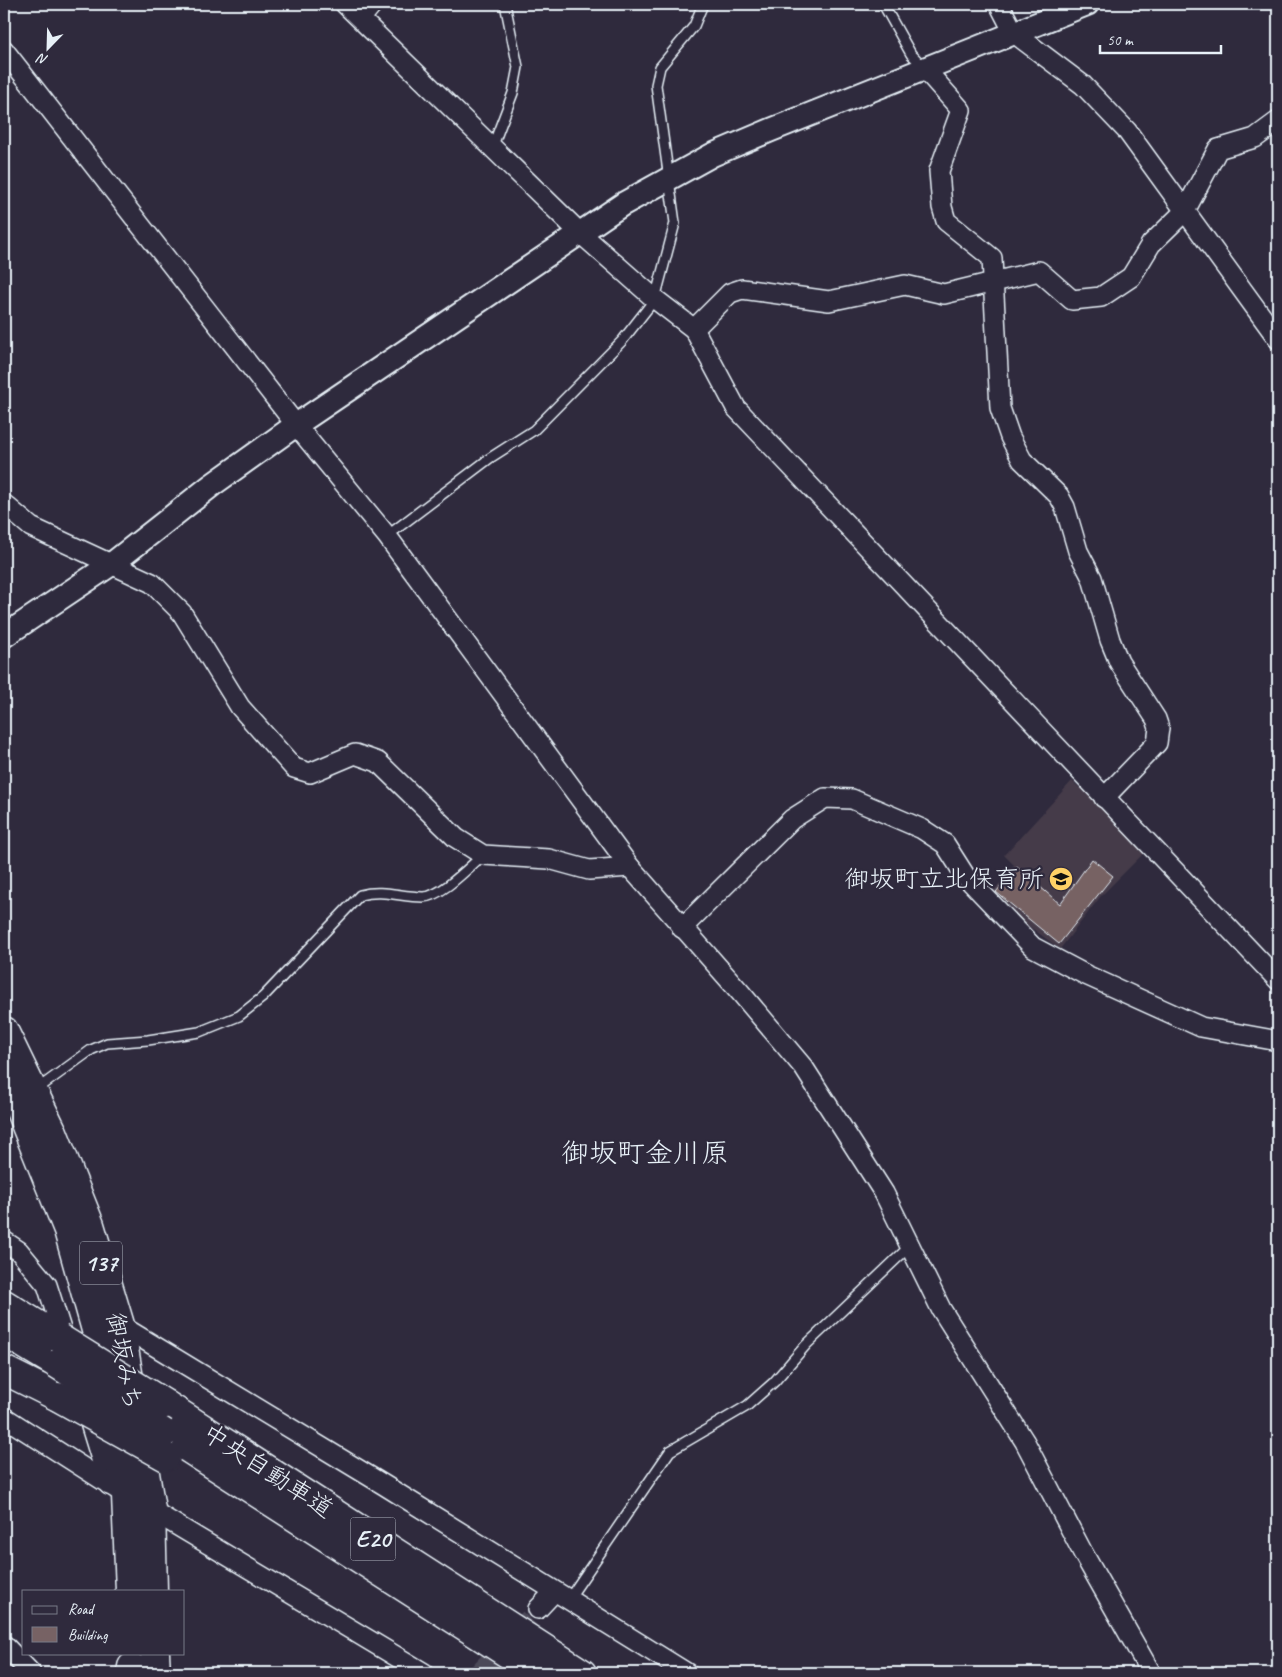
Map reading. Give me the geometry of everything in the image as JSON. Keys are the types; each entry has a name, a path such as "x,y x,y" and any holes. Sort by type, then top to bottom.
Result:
{"highway":[{"name":"御坂みち","path":"4,1031 53,1132 90,1225 120,1325 151,1509 153,1590"},
{"name":"御坂みち","path":"4,1077 14,1096 68,1230 101,1348 130,1590"},
{"name":"中央自動車道","path":"4,1304 165,1445 332,1539 538,1673"},
{"name":"中央自動車道","path":"4,1332 58,1351 165,1404 582,1673"},
{"path":"4,1370 58,1397 165,1445"},
{"path":"136,1668 154,1654"}],"street":[{"path":"345,4 579,232 655,299 694,329 736,408 1104,798 1171,864 1278,980"},
{"path":"999,4 1014,33 1084,85 1127,131 1278,339"},
{"path":"4,636 113,563 212,486 296,425 579,232 670,177 771,130 1087,4"},
{"path":"4,50 296,425 387,536 630,867 804,1068 884,1192 941,1309 1025,1442 1083,1553 1151,1673"},
{"path":"924,68 961,110 939,171 942,207 946,221 992,258 1000,408 1010,437 1022,460 1059,496 1065,507 1078,551 1092,578 1110,640 1119,662 1156,718 1159,728 1156,743 1104,798"},
{"path":"694,329 730,293 742,289 829,301 905,285 944,294 1038,271 1072,300 1101,297 1131,277 1151,244 1186,210 1218,149 1255,138 1278,121"},
{"path":"4,504 31,527 113,563 152,583 182,613 240,707 294,768 310,773 355,754 378,762 456,838 483,855 549,859 589,870 630,867"},
{"path":"682,928 792,819 825,798 852,799 922,829 945,844 966,877 1033,947 1095,979 1201,1027 1278,1041"},
{"path":"4,1241 20,1251 47,1284 118,1490"},
{"path":"120,1325 687,1673"},
{"path":"4,1417 118,1490 424,1673"},
{"path":"538,1609 561,1596"},
{"path":"4,1645 31,1673"}],"lane":[{"path":"364,22 379,4"},
{"path":"492,148 513,93 518,67 505,4"},
{"path":"387,536 490,458 534,430 622,341 655,299 675,223 656,85 660,67 694,26 703,4"},
{"path":"883,4 911,54 924,68"},
{"path":"34,1092 91,1050 107,1042 148,1040 199,1032 239,1016 263,997 360,895 376,891 424,897 437,894 483,855"},
{"path":"561,1596 670,1451 747,1406 774,1382 806,1345 910,1246"}],"shaded area":[{"name":"御坂町立北保育所","path":"1072,781 1148,849 1101,896 1060,949 1018,918 992,893 1014,865 1004,855"}],"building":[{"path":"1092,859 1113,876 1059,944 996,892 1017,867 1060,904"}],"tunnel":[{"path":"478,1673 538,1609"}],"place":[{"name":"御坂町立北保育所","path":"1061,879"}],"district":[{"name":"御坂町金川原","path":"645,1152"}]}
